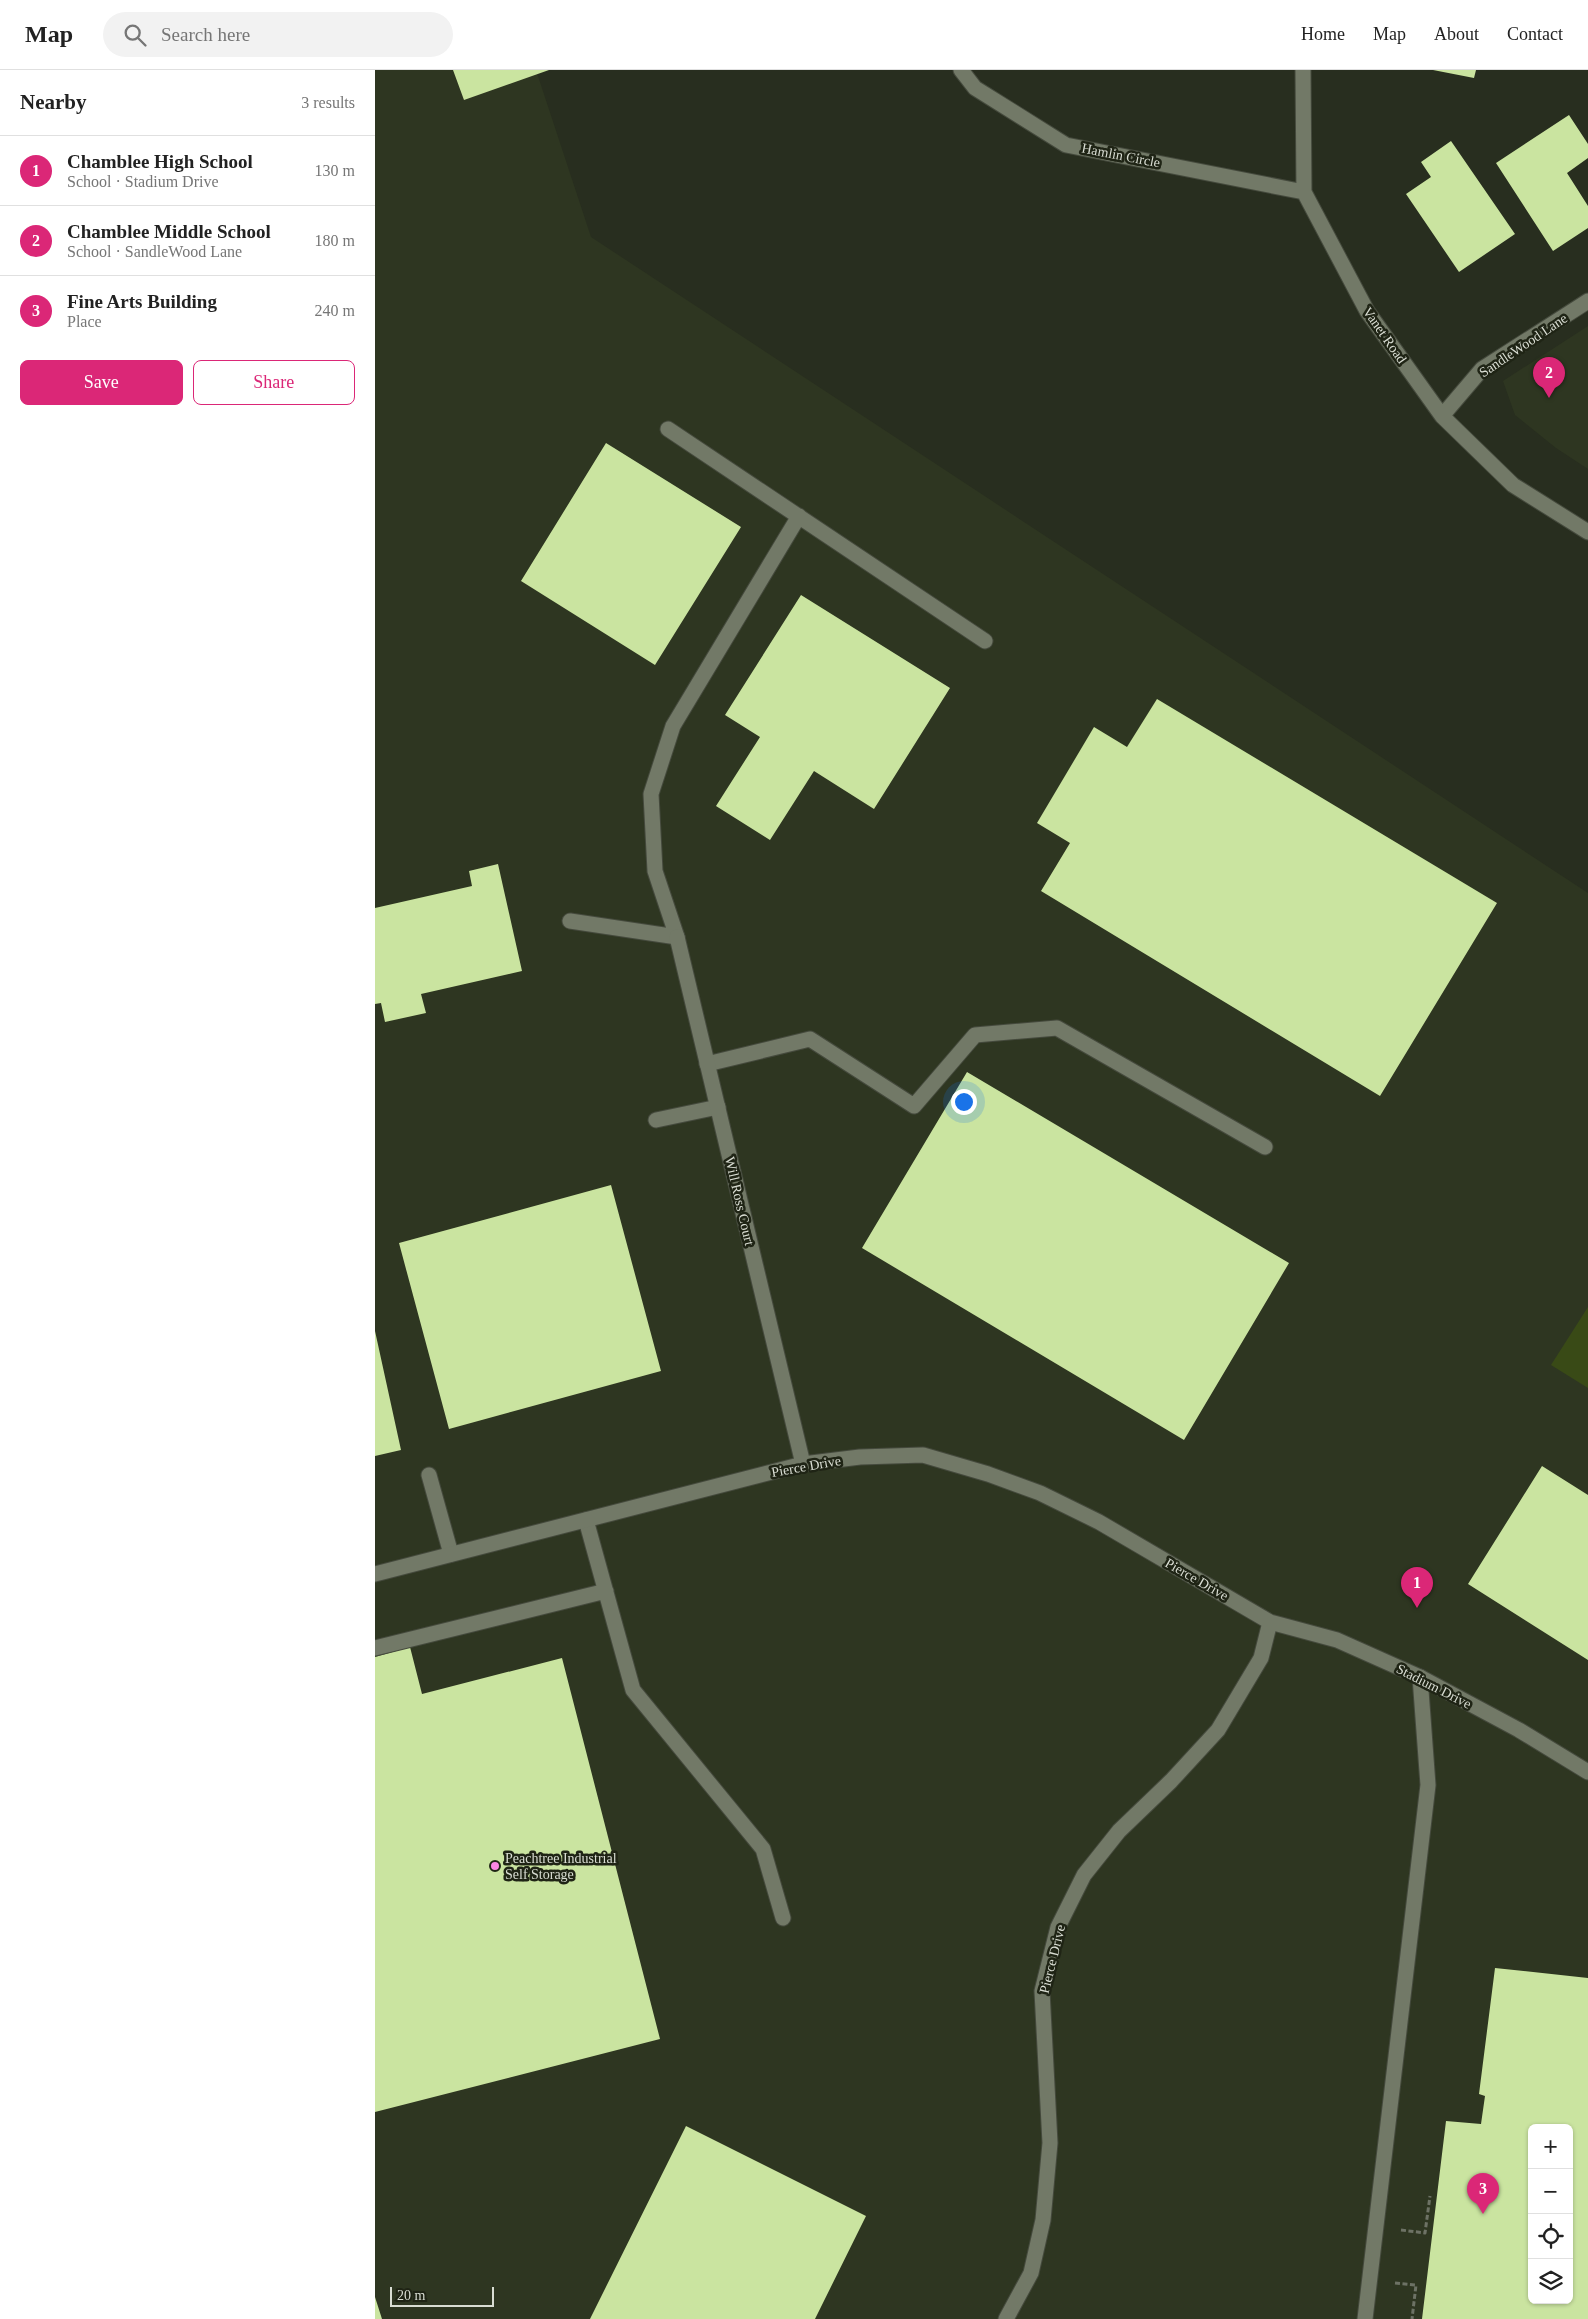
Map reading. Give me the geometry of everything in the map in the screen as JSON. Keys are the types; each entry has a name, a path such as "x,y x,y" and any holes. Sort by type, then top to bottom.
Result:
{"street":[{"name":"Hamlin Circle","path":"961,70 975,88 1066,144 1304,192"},
{"name":"Vanet Road","path":"1303,70 1304,192 1367,312 1443,416 1513,485 1588,532"},
{"name":"SandleWood Lane","path":"1443,416 1482,369 1588,301"},
{"path":"668,429 985,641"},
{"name":"Will Ross Court","path":"799,516 673,726 651,794 655,871 677,937 803,1464"},
{"path":"570,921 677,937"},
{"path":"707,1064 810,1039 913,1106 975,1035 1057,1028 1265,1147"},
{"path":"656,1120 717,1107"},
{"name":"Pierce Drive","path":"375,1574 803,1464 860,1457 923,1455 988,1474 1040,1493 1099,1522 1271,1622 1261,1658 1218,1730 1171,1781 1119,1831 1084,1874 1058,1927 1042,1991 1050,2143 1043,2220 1031,2273 1006,2319"},
{"path":"429,1475 451,1554"},
{"path":"586,1520 633,1690 763,1849 783,1918"},
{"path":"375,1648 606,1591"},
{"name":"Stadium Drive","path":"1271,1622 1337,1640 1420,1677 1519,1730 1588,1772"},
{"path":"1365,2319 1429,1785 1420,1677"}],"path":[{"path":"1395,2229 1425,2233 1430,2196"},
{"path":"1389,2282 1416,2285 1412,2319"}],"shaded area":[{"path":"375,70 536,70 591,237 1588,893 1588,2319 375,2319"},
{"path":"1588,326 1588,469 1556,448 1515,415 1503,381"}],"green space":[{"path":"1588,1307 1588,1388 1551,1365"}],"building":[{"path":"453,70 549,70 464,100"},
{"path":"1433,70 1476,70 1474,78"},
{"path":"1569,115 1588,144 1588,158 1567,173 1588,206 1588,228 1553,251 1496,163"},
{"path":"1451,141 1515,234 1459,272 1406,194 1431,177 1421,162"},
{"path":"606,443 741,527 655,665 521,581"},
{"path":"801,595 950,688 874,809 814,771 770,840 716,806 760,737 725,715"},
{"path":"1157,699 1497,903 1380,1096 1041,891 1070,843 1037,823 1094,727 1127,747"},
{"path":"498,864 522,971 421,994 426,1013 385,1022 381,1003 375,1004 375,908 472,886 469,871"},
{"path":"967,1072 1289,1263 1184,1440 862,1248"},
{"path":"611,1185 661,1371 449,1429 399,1243"},
{"path":"375,1331 401,1450 375,1456"},
{"path":"1542,1466 1588,1495 1588,1660 1468,1584"},
{"name":"Peachtree Industrial Self Storage","path":"410,1647 422,1694 562,1658 660,2039 375,2112 375,1657"},
{"path":"1495,1968 1588,1978 1588,2319 1422,2319 1446,2121 1481,2124 1485,2096 1479,2094"},
{"path":"686,2126 866,2216 815,2319 590,2319"},
{"path":"375,2297 382,2319 375,2319"}],"place":[{"name":"Chamblee Middle School","path":"1549,398"},
{"name":"Chamblee High School","path":"1417,1608"},
{"name":"Peachtree Industrial Self Storage","path":"495,1866"},
{"name":"Fine Arts Building","path":"1483,2214"}]}
